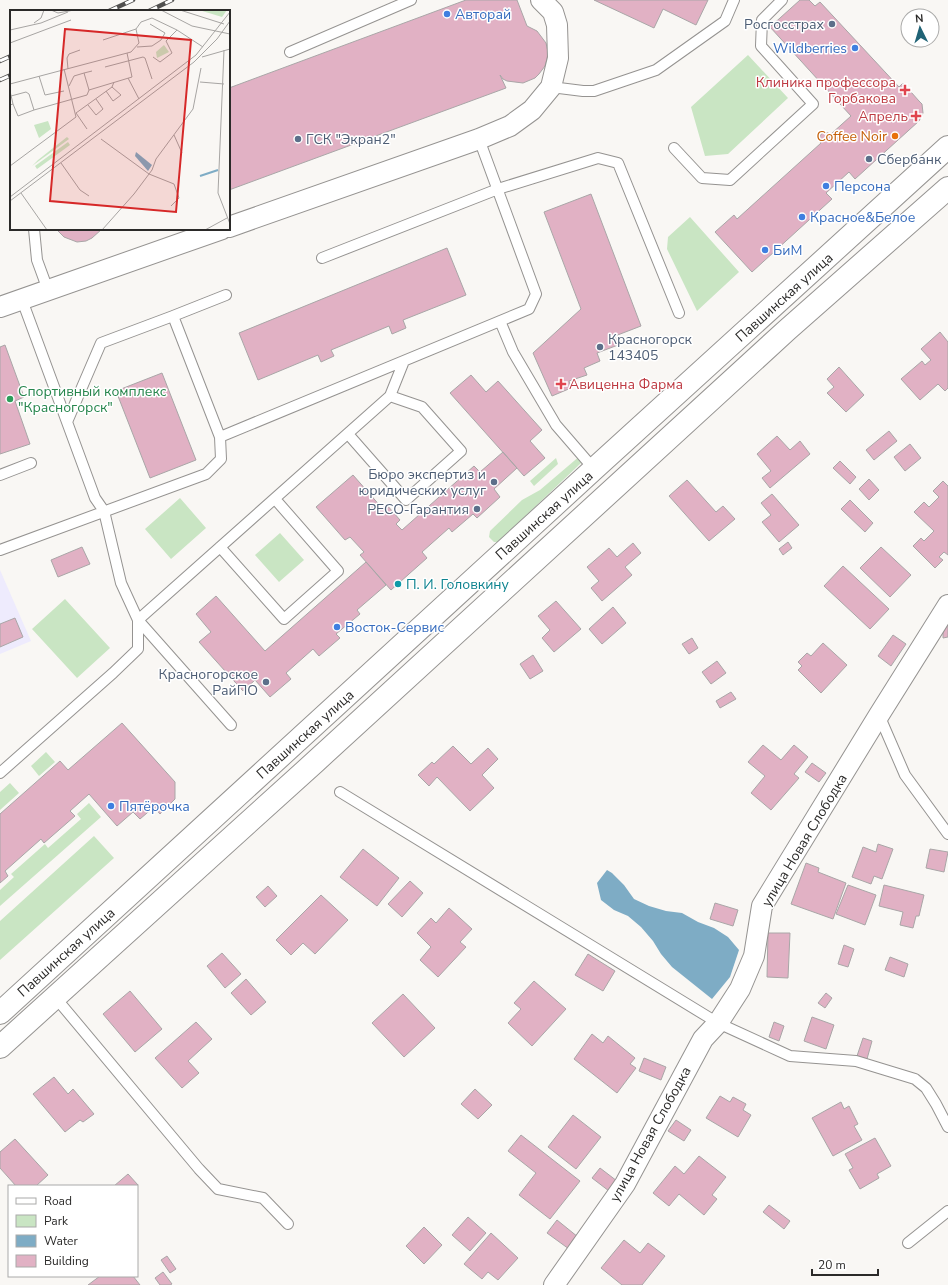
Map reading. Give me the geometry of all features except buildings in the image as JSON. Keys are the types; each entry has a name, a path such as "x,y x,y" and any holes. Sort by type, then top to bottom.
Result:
{"main road":[{"name":"Павшинская улица","path":"0,1013 948,147"},
{"name":"Павшинская улица","path":"0,1047 315,762 787,330 948,188"}],"street":[{"path":"230,227 479,139 510,126 532,110 552,87 558,58 558,25 553,12 541,0"},
{"path":"0,308 219,230"},
{"name":"улица Новая Слободка","path":"554,1285 625,1184 703,1039 718,1024 740,989 754,956 762,906 879,715 948,606"}],"lane":[{"path":"290,52 411,0"},
{"path":"552,87 594,91 656,70 725,21 734,0"},
{"path":"674,148 702,178 730,180 813,104 761,46 762,20 782,0"},
{"path":"220,437 529,309 536,294 479,139"},
{"path":"322,258 498,189 598,158 618,163 679,313"},
{"path":"34,230 37,260 48,290"},
{"path":"67,422 101,343 226,295"},
{"path":"22,300 95,498 104,511 121,583 138,620 231,725"},
{"path":"0,550 206,474 221,459 220,437 173,316"},
{"path":"500,321 513,352 556,425 594,469"},
{"path":"0,773 138,649 138,620 390,396 404,361"},
{"path":"348,434 406,500 461,451 422,407 390,396"},
{"path":"0,475 31,463"},
{"path":"220,547 284,619 295,610 338,571 274,499"},
{"path":"879,715 905,774 948,834"},
{"path":"340,792 718,1024 790,1056 856,1061 915,1079 926,1088 948,1128"},
{"path":"55,997 199,1169 218,1189 263,1198 288,1224"},
{"path":"908,1243 948,1211"}],"shaded area":[{"path":"0,570 31,641 0,654"}],"green space":[{"path":"748,55 788,98 728,154 705,156 691,107"},
{"path":"690,217 739,272 697,311 667,249 668,237"},
{"path":"581,455 581,463 498,542 494,542 489,537 490,531 522,500 540,490"},
{"path":"556,458 558,464 534,486 530,481"},
{"path":"180,498 206,528 171,559 145,529"},
{"path":"280,533 304,560 279,582 255,555"},
{"path":"65,599 110,648 77,678 32,629"},
{"path":"46,752 55,762 39,776 31,766"},
{"path":"10,783 19,793 0,810 0,792"},
{"path":"89,803 101,817 0,906 0,890 14,877 11,874 45,844 48,848 81,819 77,814"},
{"path":"94,836 114,858 0,960 0,921"}],"water":[{"path":"607,870 624,885 634,899 649,906 666,911 682,913 698,922 714,928 728,937 739,950 730,977 712,999 672,967 641,927 628,916 614,910 601,900 597,883"}],"railway":[{"path":"111,10 133,0"},
{"path":"151,10 172,0"},
{"path":"0,61 10,56"},
{"path":"0,80 10,75"}],"place":[{"name":"Авторай","path":"447,14"},
{"name":"Росгосстрах","path":"832,24"},
{"name":"Wildberries","path":"855,48"},
{"name":"Клиника профессора Горбакова","path":"905,90"},
{"name":"Апрель","path":"916,116"},
{"name":"Coffee Noir","path":"895,136"},
{"name":"ГСК \"Экран2\"","path":"298,139"},
{"name":"Сбербанк","path":"869,159"},
{"name":"Персона","path":"826,186"},
{"name":"Красное&Белое","path":"802,217"},
{"name":"БиМ","path":"765,250"},
{"name":"Красногорск 143405","path":"600,347"},
{"name":"Авиценна Фарма","path":"561,384"},
{"name":"Спортивный комплекс \"Красногорск\"","path":"10,399"},
{"name":"Бюро экспертиз и юридических услуг","path":"494,482"},
{"name":"РЕСО-Гарантия","path":"477,509"},
{"name":"П. И. Головкину","path":"398,584"},
{"name":"Восток-Сервис","path":"337,627"},
{"name":"Красногорское РайПО","path":"266,682"},
{"name":"Пятёрочка","path":"111,806"}]}
